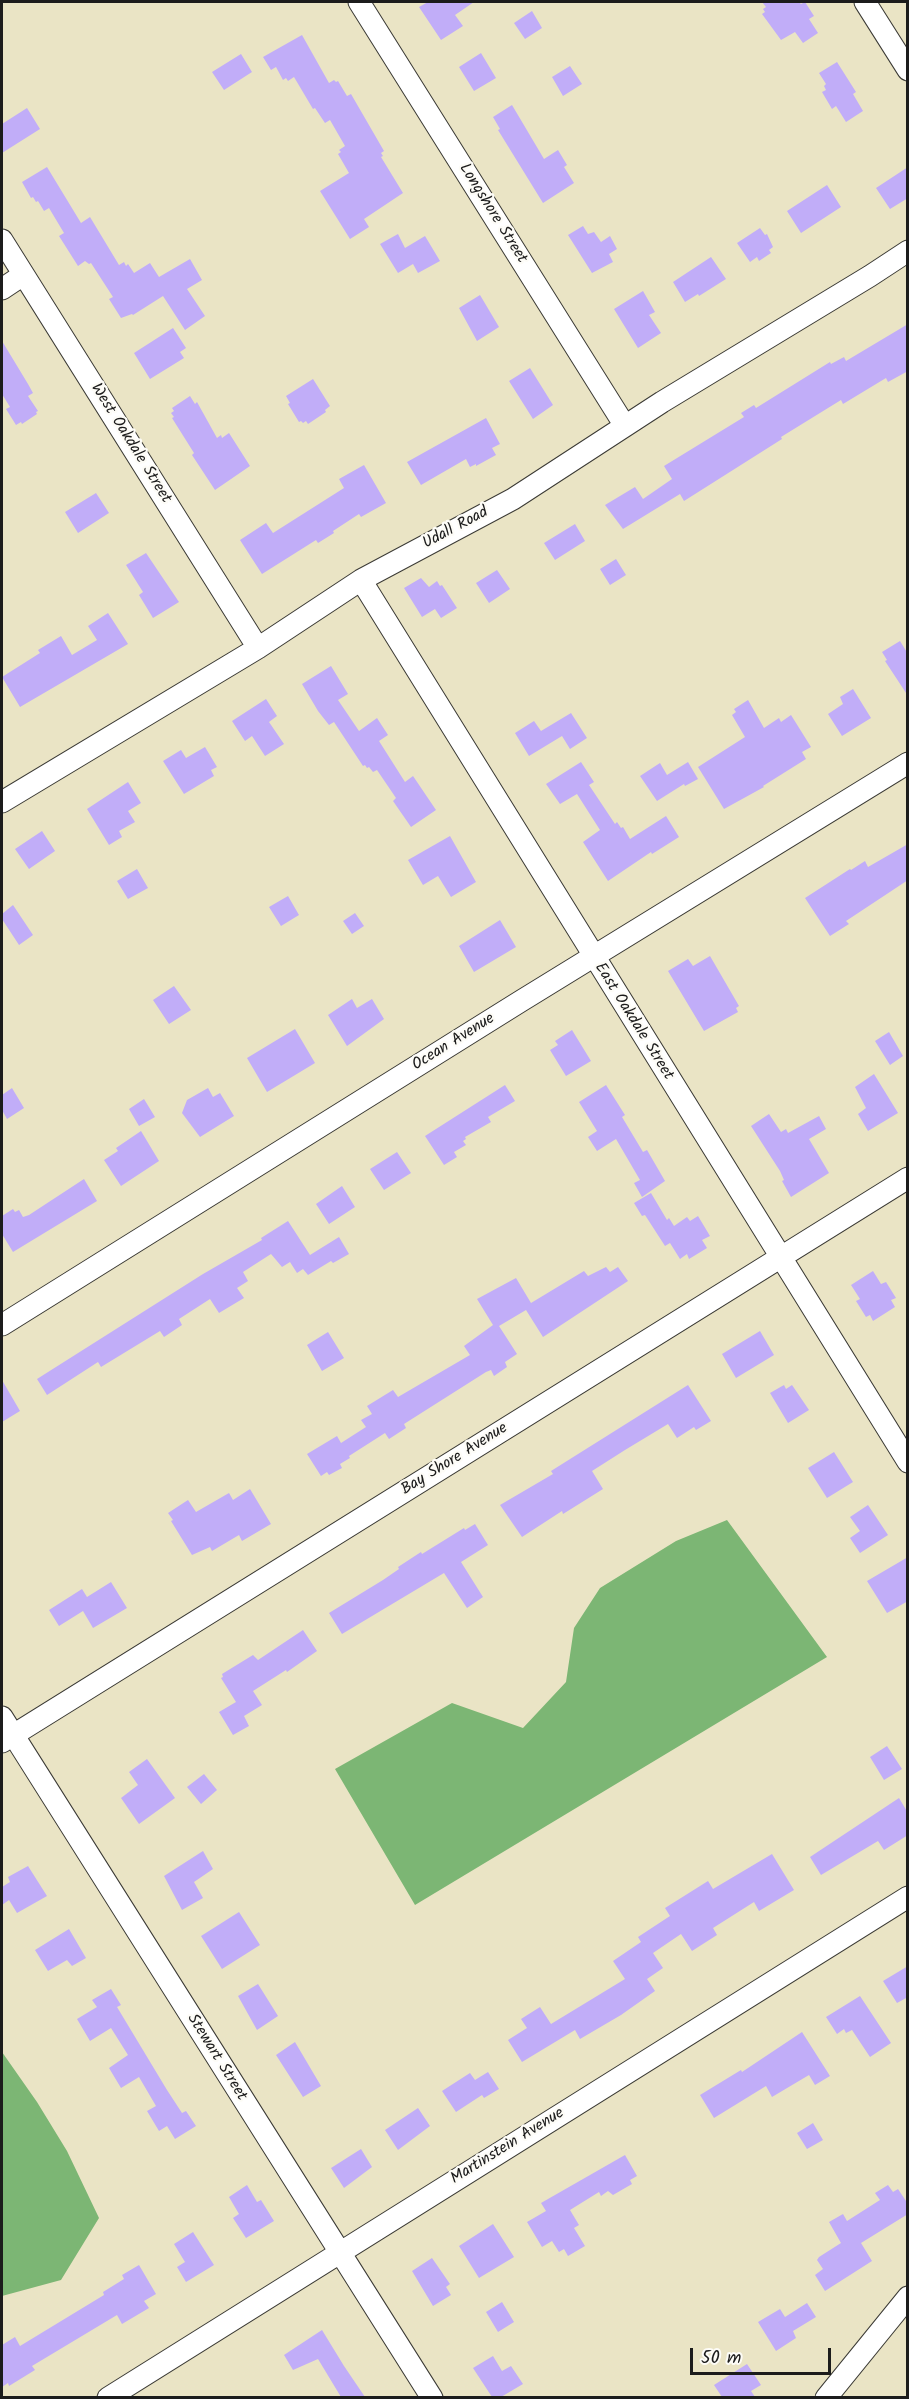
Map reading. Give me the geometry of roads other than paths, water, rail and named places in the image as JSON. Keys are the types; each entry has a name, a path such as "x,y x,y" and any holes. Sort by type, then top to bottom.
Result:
{"street":[{"name":"Longshore Street","path":"359,2 625,426"},
{"path":"865,2 908,70"},
{"name":"West Oakdale Street","path":"2,240 258,648"},
{"name":"Udall Road","path":"2,802 258,648 361,580 513,499 625,426 908,251"},
{"path":"2,288 23,275"},
{"name":"East Oakdale Street","path":"361,580 908,1462"},
{"name":"Ocean Avenue","path":"2,1325 908,763"},
{"name":"Bay Shore Avenue","path":"5,1731 781,1258 908,1178"},
{"name":"Stewart Street","path":"5,1731 432,2397"},
{"name":"Martinstein Avenue","path":"108,2397 908,1897"},
{"path":"826,2397 908,2297"}]}
